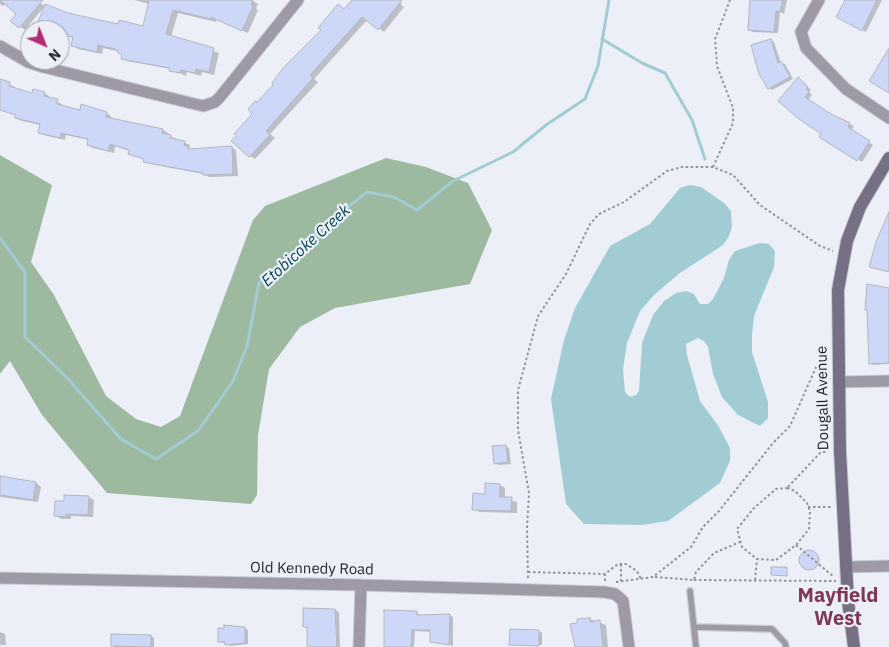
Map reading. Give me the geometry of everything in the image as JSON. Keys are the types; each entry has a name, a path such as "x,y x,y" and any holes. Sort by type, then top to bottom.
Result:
{"street":[{"path":"0,46 22,59 43,67 203,106 215,102 220,97 298,0"},
{"path":"818,0 801,32 806,48 846,89 889,118"},
{"name":"Dougall Avenue","path":"854,647 846,567 840,451 838,290 844,255 860,207 889,158"},
{"path":"839,382 889,381"},
{"path":"846,567 889,566"},
{"name":"Old Kennedy Road","path":"0,578 604,592 615,594 621,598 626,608 629,647"},
{"path":"359,647 361,585"}],"lane":[{"path":"690,591 696,647"},
{"path":"694,628 772,630 785,643 786,647"}],"path":[{"path":"713,166 733,123 733,108 717,66 715,39 730,0"},
{"path":"528,590 527,528 530,493 518,430 517,406 523,368 538,316 563,280 590,224 599,214 624,202 667,171 682,167 713,166 733,175 760,205 791,227 820,246 844,255"},
{"path":"653,577 691,547 703,527 746,480 773,443 784,434 790,426 817,364 838,358"},
{"path":"787,488 801,496 808,507 811,520 809,529 796,545 776,560 757,559 749,554 740,542 738,529 754,508 776,490 787,488 821,452 840,451"},
{"path":"808,507 843,506"},
{"path":"694,580 696,572 714,553 740,542"},
{"path":"641,579 631,566 621,564 612,567 605,574 605,582 622,582 641,579 653,577 694,580 838,581 796,545"},
{"path":"755,580 757,559"},
{"path":"621,564 622,582"},
{"path":"528,572 605,574"}],"green space":[{"path":"0,155 52,185 31,262 54,295 106,396 136,419 161,427 180,416 253,220 265,206 386,158 426,167 468,183 492,230 470,284 335,308 300,327 269,369 258,435 257,495 251,504 107,493 42,415 10,361 0,374"}],"water":[{"path":"690,185 701,187 724,203 731,211 732,227 723,245 680,273 655,294 640,311 627,343 623,369 625,392 630,397 636,395 639,391 642,343 653,315 664,301 676,293 686,291 694,294 700,304 708,304 713,299 724,278 729,260 735,251 760,243 769,244 775,251 774,267 754,316 752,336 752,352 768,402 768,418 760,426 738,415 722,397 713,374 708,347 704,341 698,338 686,344 687,355 700,401 719,427 730,448 730,461 720,483 668,521 642,525 584,524 566,504 551,399 564,340 575,308 610,246 650,224 680,188"}],"building":[{"path":"0,0 43,0 26,20 20,20 19,28 10,21 16,14"},
{"path":"149,0 253,0 251,5 253,6 242,31 211,17 211,19 173,10 166,34 214,48 209,72 196,69 195,73 181,70 180,73 169,71 170,68 121,59 122,54 118,53 118,50 98,45 97,52 71,46 73,37 70,36 70,20 39,20 45,4 68,13 118,24 119,20 143,26"},
{"path":"352,0 402,0 378,30 362,17 310,75 313,78 266,131 270,135 249,157 231,141 236,136 234,134 252,114 248,109 273,85 272,83 284,67 321,30 318,28 338,4 344,9"},
{"path":"750,0 783,0 780,12 776,11 774,32 748,30"},
{"path":"845,0 877,0 862,31 836,17"},
{"path":"771,39 778,63 781,61 790,77 768,89 759,74 751,45"},
{"path":"889,48 889,93 869,81"},
{"path":"798,77 808,87 806,89 809,92 805,97 831,114 850,123 848,127 870,141 857,161 819,137 821,134 778,101"},
{"path":"0,79 10,82 9,86 32,93 33,89 45,92 44,96 58,99 57,104 80,110 81,104 107,112 106,117 163,129 162,133 171,135 170,138 185,141 184,145 188,146 188,149 232,146 233,174 203,175 203,173 143,162 144,159 128,154 129,150 110,144 108,151 87,145 88,139 61,133 60,138 38,133 40,124 15,118 16,115 0,110"},
{"path":"889,212 889,272 869,267 876,242"},
{"path":"867,284 889,288 889,363 869,364 867,310 865,310"},
{"path":"506,445 508,462 494,464 492,446"},
{"path":"0,476 36,482 33,500 0,495"},
{"path":"485,483 500,484 500,497 512,497 511,511 472,510 473,493 485,494"},
{"path":"64,495 89,496 88,515 66,514 66,517 54,516 55,501 64,501"},
{"path":"809,550 816,553 819,560 816,567 809,570 802,567 799,560 802,553"},
{"path":"771,567 787,567 787,576 771,575"},
{"path":"303,608 335,609 337,647 307,647 307,627 303,627"},
{"path":"384,610 417,611 417,615 450,614 449,645 430,642 430,630 412,630 411,647 384,647"},
{"path":"590,618 590,622 600,620 603,647 575,647 570,624 577,623 577,619"},
{"path":"224,625 245,627 245,643 225,645 225,642 218,642 218,628 224,628"},
{"path":"510,629 539,630 539,646 509,645"},
{"path":"111,634 151,635 151,647 111,646"}],"waterway":[{"name":"Etobicoke Creek","path":"0,238 25,272 25,337 67,378 121,439 156,459 198,431 233,381 247,346 259,283 325,225 367,192 394,197 417,210 453,181 513,152 546,125 585,99 598,66 609,0"},
{"path":"602,39 642,63 665,73 692,120 705,159"}],"district":[{"name":"Mayfield West","path":"838,608"}]}
